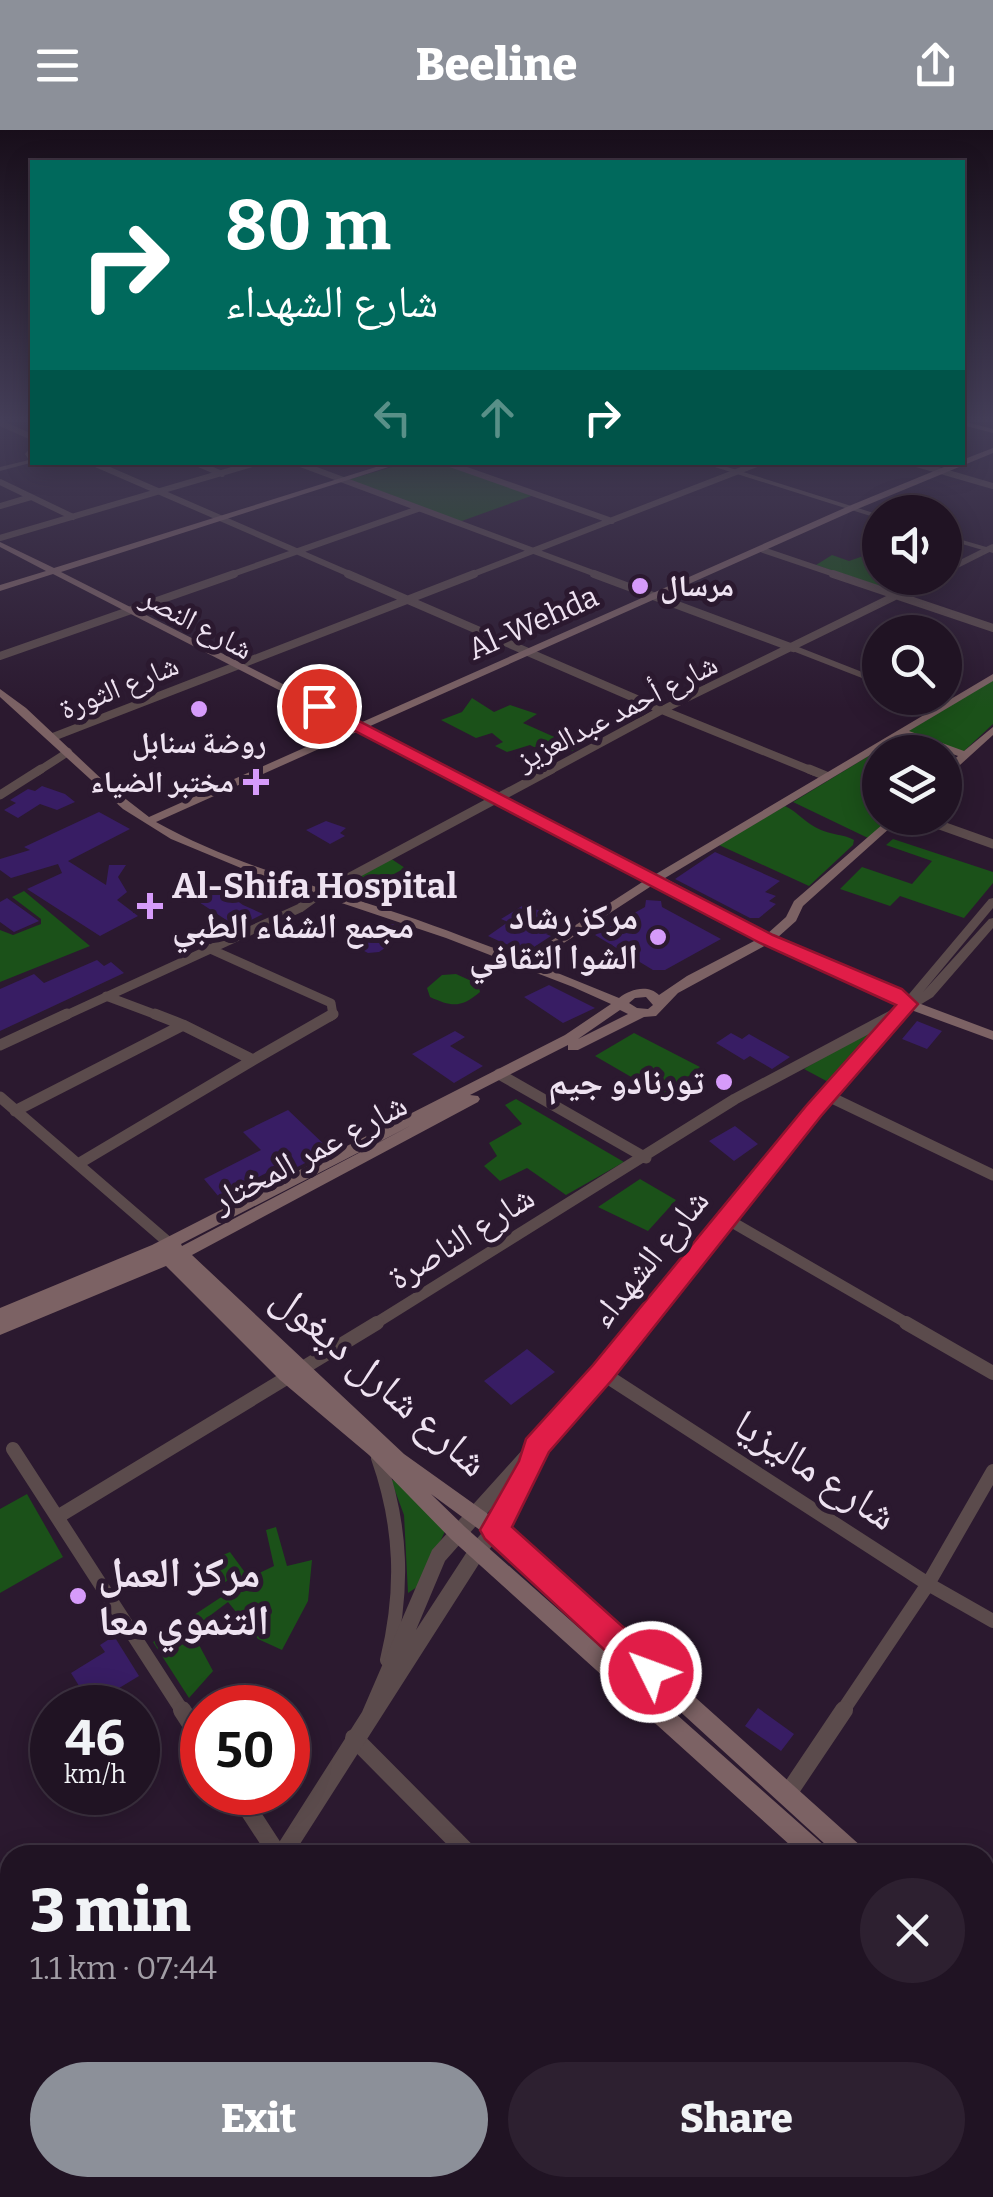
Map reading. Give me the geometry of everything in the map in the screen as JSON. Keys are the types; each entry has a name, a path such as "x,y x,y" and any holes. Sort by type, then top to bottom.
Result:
{"main road":[{"path":"0,588 230,515"},
{"name":"Al-Wehda","path":"149,821 836,515"},
{"name":"شارع النصر","path":"0,544 653,880 759,939 894,994 902,1009 993,1036"},
{"path":"962,695 993,676"},
{"path":"1,694 53,737 115,800 149,821 209,852 571,981 596,993 604,1019"},
{"path":"523,964 653,880 929,715"},
{"path":"962,758 993,730"},
{"path":"902,732 966,755"},
{"name":"شارع عمر المختار","path":"0,1328 504,1077 639,1014 656,1011 660,1002 759,939 789,906 798,904 875,835"},
{"name":"شارع عمر المختار","path":"504,1077 604,1019 635,996 659,989 759,939"},
{"path":"571,981 660,1002"},
{"path":"635,996 639,1014"},
{"name":"شارع عمر المختار","path":"0,1314 166,1248"},
{"name":"شارع شارل ديغول","path":"166,1248 458,1533 807,1845"},
{"name":"شارع شارل ديغول","path":"294,1370 398,1459 495,1530 843,1845"}],"street":[{"path":"0,544 78,515"},
{"path":"216,515 662,710 826,776"},
{"path":"0,656 401,515"},
{"path":"435,515 862,675"},
{"path":"599,515 612,520"},
{"name":"شارع الثورة","path":"53,737 624,515"},
{"path":"962,541 991,549"},
{"path":"962,563 991,549"},
{"path":"763,550 862,584"},
{"path":"895,595 993,628"},
{"name":"شارع أحمد عبدالعزيز","path":"0,1045 300,908 322,892 662,710 895,595"},
{"path":"0,795 68,752"},
{"path":"962,833 993,844"},
{"path":"993,900 828,1096 993,1175"},
{"path":"902,1009 929,994 993,921"},
{"path":"78,1164 333,1015 334,1006 208,948"},
{"path":"106,996 183,1025 253,1060"},
{"name":"شارع الناصرة","path":"59,1516 294,1370 392,1315 798,1062 902,1009"},
{"path":"15,1110 183,1025"},
{"path":"504,1077 646,1158"},
{"name":"شارع الشهداء","path":"372,1712 438,1556 602,1373 828,1096"},
{"path":"0,1097 166,1248"},
{"path":"725,1218 993,1373"},
{"name":"شارع ماليزيا","path":"602,1373 928,1584 993,1621"},
{"name":"شارع الشهداء","path":"286,1845 478,1550 495,1530 532,1463 536,1447"},
{"path":"13,1449 180,1708"},
{"name":"شارع شارل ديغول","path":"372,1712 393,1637 399,1565 396,1513 375,1450"},
{"path":"787,1795 928,1584 993,1470"},
{"path":"354,1738 460,1845"},
{"path":"253,1815 273,1845"}],"green space":[{"path":"442,515 477,515 459,522"},
{"path":"832,555 849,561 862,556 862,581 816,565"},
{"path":"993,680 993,724 963,752 962,735 907,732 935,715 962,715 962,699"},
{"path":"472,698 494,712 510,705 537,714 523,723 579,748 555,758 530,745 507,752 495,746 503,742 492,733 476,738 441,720 462,712"},
{"path":"862,760 862,835 871,835 868,838 793,802"},
{"path":"785,806 821,830 854,840 809,886 719,845"},
{"path":"893,839 993,872 993,883 964,918 900,896 890,906 840,889 862,867 912,884 932,861 886,845"},
{"path":"390,858 405,868 381,881 385,886 378,893 385,897 380,901 350,892 348,880"},
{"path":"24,891 90,946 0,982 0,930 13,935 41,924 41,919 12,897"},
{"path":"456,974 478,984 480,992 456,1004 430,997 427,988 442,975"},
{"path":"875,1026 881,1028 832,1084 804,1069"},
{"path":"634,1033 700,1067 664,1096 595,1056"},
{"path":"516,1099 624,1162 566,1195 527,1168 500,1181 484,1166 497,1156 489,1143 522,1124 505,1105"},
{"path":"640,1179 676,1200 648,1231 598,1207"},
{"path":"391,1480 401,1481 447,1527 420,1585 408,1593 404,1515"},
{"path":"27,1494 63,1557 0,1593 0,1509"},
{"path":"276,1527 287,1566 312,1560 308,1601 282,1650 258,1639 228,1602 191,1630 213,1671 201,1685 181,1685 153,1642 235,1588 230,1579 217,1587 211,1575 216,1558 230,1552 249,1578 274,1566 266,1530"}],"building":[{"path":"42,786 75,802 57,810 40,804 18,818 4,810 16,803 10,800"},
{"path":"99,812 130,829 68,861 106,885 109,865 126,865 118,877 127,892 117,900 138,916 100,936 27,889 62,873 58,864 11,878 0,870 0,859 30,850 24,847"},
{"path":"326,821 346,828 340,833 345,836 330,844 306,830"},
{"path":"715,852 780,881 765,892 776,896 769,901 776,904 759,918 750,918 675,879"},
{"path":"203,877 263,914 237,927 179,889"},
{"path":"7,898 39,921 14,932 0,922 0,902"},
{"name":"مركز رشاد الشوا الثقافي","path":"646,900 661,901 662,907 721,939 665,970 653,970 595,935 645,907"},
{"path":"522,906 567,923 546,934 551,936 534,947 512,947 488,936 508,922 501,919"},
{"path":"392,924 410,931 379,952 368,953 343,940 357,931 371,938"},
{"path":"97,960 104,966 111,962 124,973 0,1031 0,989 34,974 44,983"},
{"path":"549,985 595,1008 563,1023 524,997"},
{"path":"917,1021 942,1031 927,1049 902,1039"},
{"path":"455,1031 465,1037 450,1046 483,1066 454,1083 412,1054"},
{"path":"731,1033 742,1039 749,1034 790,1057 772,1069 750,1056 744,1060 716,1043"},
{"path":"288,1110 330,1150 284,1174 278,1167 219,1197 204,1179 261,1150 243,1132"},
{"path":"735,1126 758,1144 734,1161 709,1141"},
{"path":"527,1349 555,1372 511,1405 484,1381"},
{"path":"114,1636 139,1676 124,1685 78,1685 71,1673 105,1652 100,1645"},
{"path":"758,1708 794,1734 781,1751 745,1726"}],"place":[{"name":"مرسال","path":"640,586"},
{"name":"روضة سنابل","path":"199,709"},
{"name":"مختبر الضياء","path":"256,782"},
{"name":"Al-Shifa Hospital مجمع الشفاء الطبي","path":"150,906"},
{"name":"مركز رشاد الشوا الثقافي","path":"658,937"},
{"name":"تورنادو جيم","path":"724,1082"},
{"name":"مركز العمل التنموي معا","path":"78,1596"}],"route":[{"path":"319,706 767,939 894,994 908,1004 813,1111 602,1373 536,1447 532,1463 495,1530 651,1672"}]}
